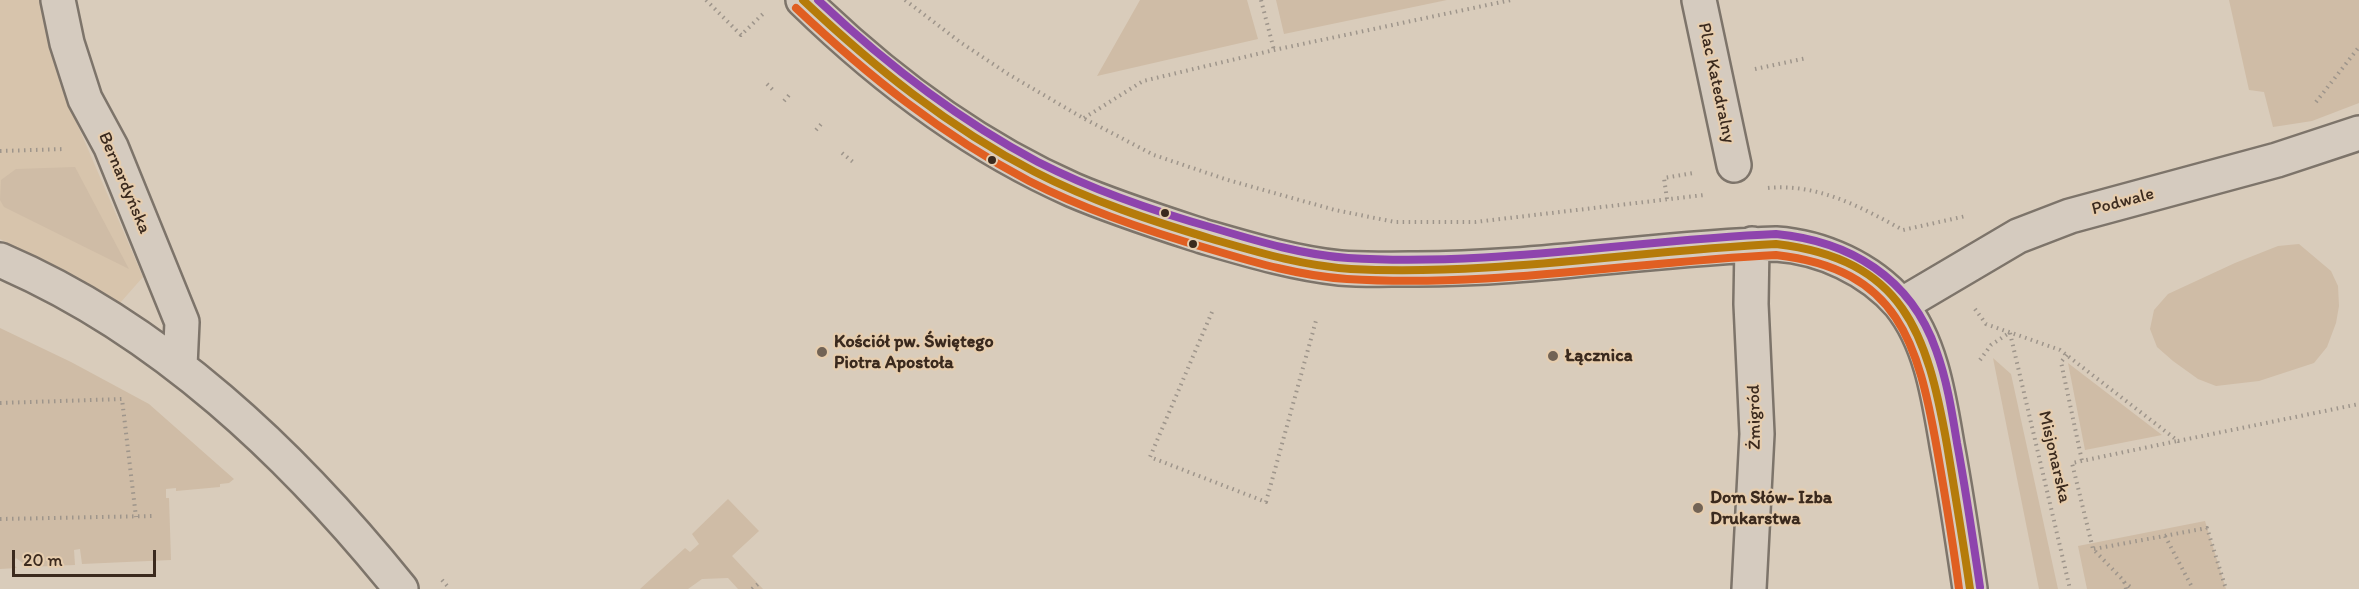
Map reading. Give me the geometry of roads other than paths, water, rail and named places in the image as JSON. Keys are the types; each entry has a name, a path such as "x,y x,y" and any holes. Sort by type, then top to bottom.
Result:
{"street":[{"name":"Bernardyńska","path":"58,0 67,43 85,99 111,147 182,322 180,366"},
{"name":"Plac Katedralny","path":"1699,0 1734,165"},
{"path":"788,2 950,122 1072,190 1161,223 1267,255 1340,268 1460,269 1752,244 1798,245 1817,250 1860,271 1882,285 1901,305 1920,339 1937,392 1970,589"},
{"name":"Podwale","path":"1901,305 2018,236 2060,220 2277,160 2359,133"},
{"name":"Żmigród","path":"1749,589 1757,434 1751,304 1752,244"},
{"path":"0,260 44,279 126,328 180,366 229,408 310,486 355,533 401,589"}],"place":[{"name":"Kościół pw. Świętego Piotra Apostoła","path":"822,352"},
{"name":"Łącznica","path":"1553,356"},
{"name":"Dom Słów- Izba Drukarstwa","path":"1698,508"}]}
